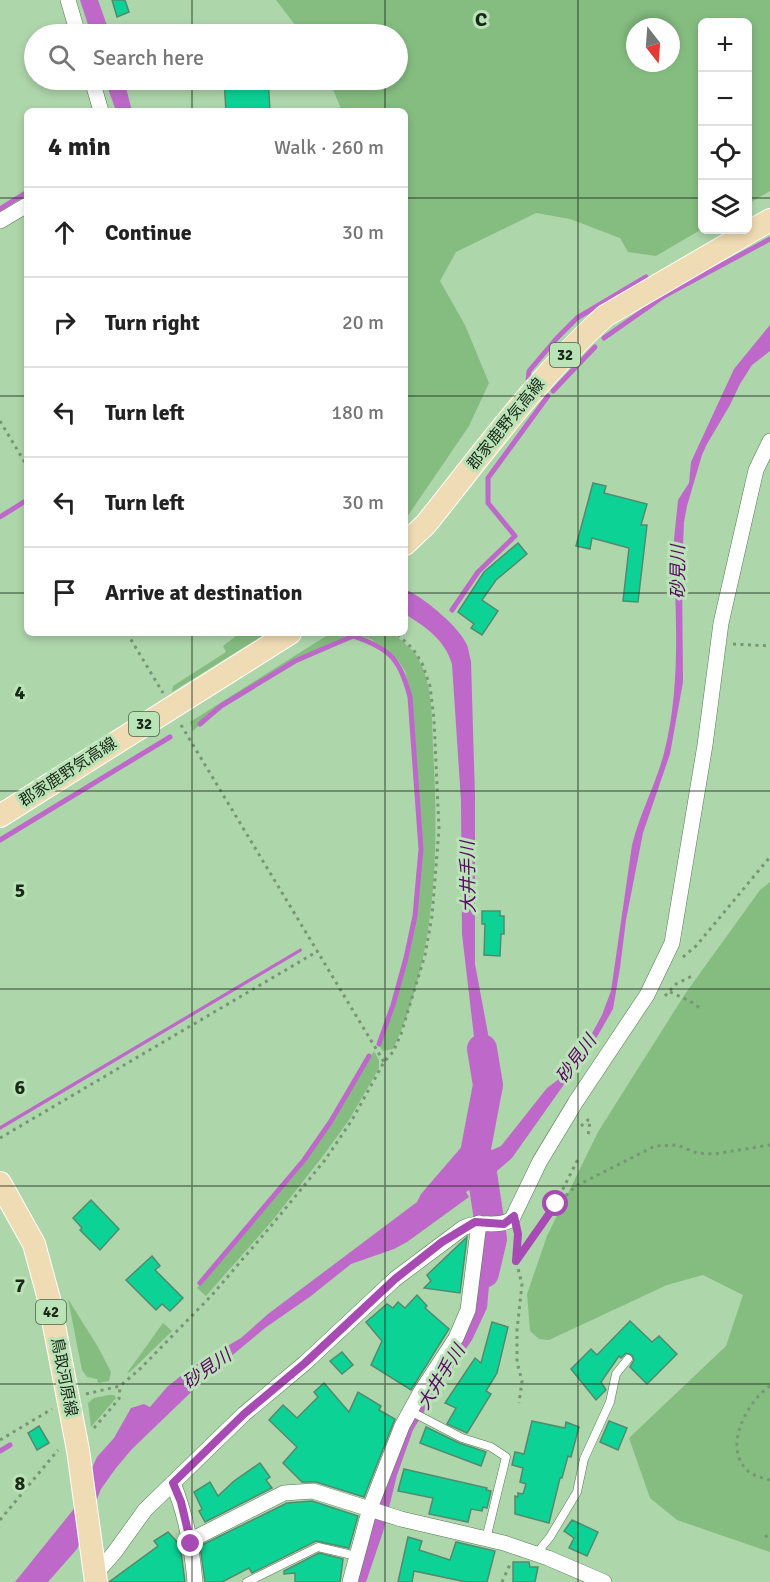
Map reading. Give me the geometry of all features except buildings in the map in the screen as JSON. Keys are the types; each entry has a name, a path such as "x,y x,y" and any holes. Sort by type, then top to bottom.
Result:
{"main road":[{"name":"郡家鹿野気高線","path":"408,541 426,524 538,383 605,316 770,219"},
{"name":"郡家鹿野気高線","path":"0,816 285,636"},
{"name":"鳥取河原線","path":"0,1183 34,1244 49,1299 76,1441 93,1579"}],"street":[{"path":"68,0 75,24"},
{"path":"95,90 100,108"},
{"path":"0,221 24,207"},
{"path":"93,1579 145,1510 244,1414 305,1363 395,1279 463,1228 475,1222 509,1220 547,1148 586,1085 645,998 672,943 705,745 721,622 756,470 770,441"},
{"path":"350,1582 372,1509 410,1411 432,1372 456,1338 466,1315 482,1223"},
{"path":"173,1483 181,1502 190,1540 195,1582"},
{"path":"190,1540 284,1493 313,1491 390,1515 517,1547 604,1582"}],"lane":[{"path":"536,1554 550,1537 577,1492 584,1459 610,1402 616,1374 628,1359"},
{"path":"410,1411 462,1438 491,1446 506,1457 486,1539"},
{"path":"247,1582 318,1546 348,1554"}],"path":[{"path":"0,421 24,461"},
{"path":"129,636 384,1062"},
{"path":"0,1440 68,1399 120,1386 141,1368 212,1295 326,1160 352,1120 384,1062 393,1052 401,1034 425,955 432,916 439,829 430,686 422,663 413,649 399,636"},
{"path":"718,643 770,646"},
{"path":"660,969 676,963 696,946 770,857"},
{"path":"0,1138 318,951"},
{"path":"645,998 657,1002 663,999 676,984 694,975"},
{"path":"669,992 700,1008"},
{"path":"555,1206 576,1186 655,1146 677,1144 697,1153 714,1154 770,1145"},
{"path":"516,1261 555,1206 579,1156"},
{"path":"509,1220 518,1234 516,1261 522,1284 517,1340 517,1362 522,1381 519,1402"},
{"path":"0,1520 76,1441 96,1426 119,1399 120,1386"},
{"path":"770,1386 742,1418 737,1440 739,1458 744,1468 753,1475 770,1480"},
{"path":"765,1537 770,1534"},
{"path":"502,1582 517,1547"}],"green space":[{"path":"276,0 770,0 770,191 752,202 752,18 698,18 698,231 656,256 628,252 620,238 570,219 536,213 456,252 440,281 465,325 489,383 469,426 408,516 408,108 341,108 333,90 408,90 408,24 294,24"},
{"path":"236,636 262,636 172,692 173,686 226,652 223,646"},
{"path":"326,636 346,636 293,661 219,706 193,731 190,722"},
{"path":"358,636 396,636 410,648 423,668 431,702 435,786 435,863 427,939 408,1013 393,1049 383,1051 379,1046 394,1005 416,915 422,850 411,695 405,671 398,660 371,639"},
{"path":"770,882 770,1552 677,1520 650,1498 629,1438 726,1346 743,1295 703,1275 667,1285 549,1340 539,1339 530,1331 527,1294 547,1236 598,1132 685,994 760,890"},
{"path":"374,1051 379,1060 379,1068 349,1120 272,1221 206,1296 197,1288 305,1160 332,1121"},
{"path":"68,1299 111,1372 109,1381 98,1383 97,1379 87,1377 82,1370"},
{"path":"163,1323 172,1331 127,1373"},
{"path":"114,1395 116,1398 91,1427 88,1403 94,1398"}],"water":[{"path":"80,0 98,0 106,24 88,24"},
{"path":"109,90 127,90 131,108 115,108"},
{"name":"砂見川","path":"770,325 770,351 752,365 707,444 687,506 684,522 682,573 683,682 670,754 643,833 626,920 613,1009 594,1042 512,1158 490,1177 466,1192 469,1197 407,1242 351,1264 265,1328 211,1373 132,1449 116,1468 101,1489 77,1549 48,1582 15,1582 73,1510 97,1457 114,1438 131,1408 144,1404 150,1407 167,1387 182,1375 241,1338 268,1314 417,1202 421,1194 483,1122 488,1147 492,1150 501,1146 547,1088 559,1079 583,1050 602,1015 611,991 632,845 661,765 669,732 676,649 675,587 670,583 670,579 678,500 689,483 691,462 734,369"},
{"path":"408,591 430,605 455,628 467,645 471,661 475,797 475,964 498,1087 480,1088 462,934 461,801 452,664 440,641 408,616"},
{"path":"301,948 302,951 0,1130 0,1126"},
{"path":"483,1232 500,1233 489,1285 487,1308 472,1340 441,1384 413,1430 397,1475 383,1532 366,1582 355,1582 388,1476 417,1405 453,1349"}],"waterway":[{"path":"0,209 24,194"},
{"path":"604,338 664,296 770,239"},
{"path":"528,382 529,371 577,318 646,277"},
{"path":"553,391 595,347"},
{"path":"452,610 478,572 515,536 488,503 488,478 548,396"},
{"path":"0,517 24,502"},
{"path":"200,724 221,706 295,661 353,636 377,646 398,664 410,697 421,849 415,916 406,958 379,1044"},
{"path":"0,840 170,737"},
{"name":"大井手川","path":"473,1164 488,1085 482,1049"},
{"path":"200,1283 304,1160 331,1121 369,1056"},
{"name":"大井手川","path":"481,1167 492,1239 484,1273"},
{"path":"0,1451 10,1445"}],"route":[{"path":"191,1544 181,1502 173,1483 244,1414 305,1363 395,1279 442,1242 475,1222 504,1224 514,1216 518,1234 516,1261 556,1204"}]}
